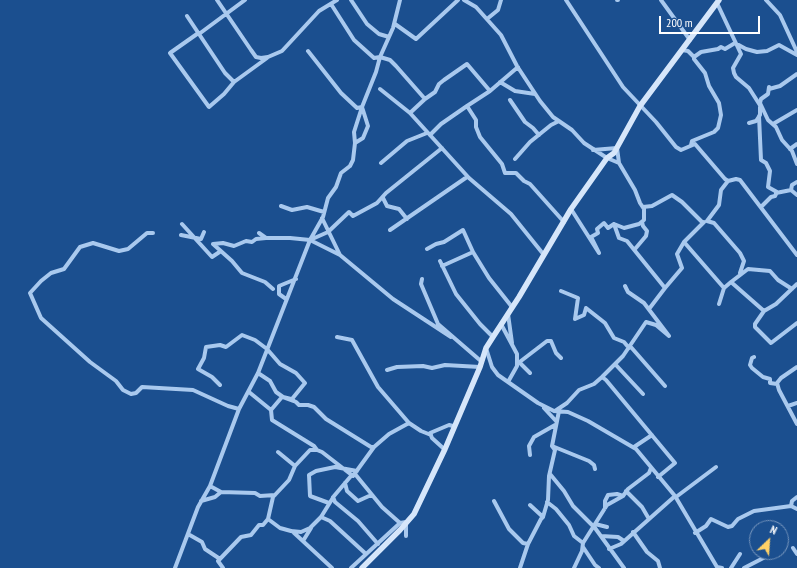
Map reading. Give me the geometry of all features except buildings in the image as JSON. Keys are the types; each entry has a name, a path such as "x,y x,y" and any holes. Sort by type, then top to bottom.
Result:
{"street":[{"path":"217,0 256,57 267,58"},
{"path":"245,0 199,34 170,53 208,107 224,94 234,82 267,58 282,51 319,11 337,0"},
{"path":"351,0 367,24 379,34 389,37"},
{"path":"175,568 201,501 210,486 239,409 249,392 252,381 258,373 310,240 322,218 328,198 338,184 341,172 350,166 353,160 355,143 354,132 380,57 395,24 400,0"},
{"path":"395,24 416,39 458,0"},
{"path":"464,0 473,4 501,35 518,67 549,113 593,150 619,163"},
{"path":"487,19 498,10 501,0"},
{"path":"566,0 619,82 678,149 695,144 698,146 706,160 728,181"},
{"path":"661,0 690,40"},
{"path":"766,0 780,15 797,53"},
{"path":"351,568 414,514 445,450 481,365 486,348 493,336 512,308 571,209 607,158 617,148 640,106 718,2"},
{"path":"718,2 741,54 733,68 734,73 755,96 768,120 776,127 784,144 790,149 797,164"},
{"path":"331,4 354,40 374,58 380,57 390,60 425,99"},
{"path":"187,16 225,73 234,82"},
{"path":"735,43 746,50 757,52 766,51 779,45 797,53"},
{"path":"694,57 701,52 721,47 725,49 735,43"},
{"path":"682,50 688,51 705,73 708,86 719,103 722,114 718,128 714,132 692,141 691,145"},
{"path":"308,51 341,93 357,108 362,107"},
{"path":"410,113 435,92 439,84 467,64 490,91"},
{"path":"381,163 408,141 429,134 434,128 490,91 518,67"},
{"path":"762,108 761,100 768,94 769,88 780,86 797,74"},
{"path":"500,82 522,94 535,94"},
{"path":"380,89 410,113 467,177 510,214 544,255"},
{"path":"510,100 524,122 539,134"},
{"path":"467,106 476,120 476,127 480,137 502,164 504,173 516,173 524,181 530,184 564,222"},
{"path":"355,143 363,138 368,126 362,107"},
{"path":"762,108 759,108 762,160 766,163 770,171 768,187 776,193"},
{"path":"773,124 797,110"},
{"path":"749,123 756,121 759,116"},
{"path":"515,159 539,134 559,121"},
{"path":"790,149 797,144"},
{"path":"310,240 328,232 349,212 353,216 377,203 386,193 442,148"},
{"path":"593,150 617,148"},
{"path":"614,224 624,228 642,222 645,217 643,207 635,190 619,163 617,148"},
{"path":"390,230 467,177"},
{"path":"708,221 719,205 722,190 728,181 736,178 740,180 797,255"},
{"path":"791,190 792,185 797,182"},
{"path":"760,207 779,191 791,190 797,195"},
{"path":"643,207 652,206 672,195 682,202 702,222"},
{"path":"383,198 387,206 399,209 406,219"},
{"path":"281,206 292,210 307,207 324,212"},
{"path":"571,209 599,253 591,237 598,233 597,229 604,223 608,228 614,224"},
{"path":"322,218 340,255"},
{"path":"649,309 682,268 677,254 684,242 702,222 708,221 714,223 740,252 744,261 740,274"},
{"path":"635,249 644,239 647,231 642,226 642,222"},
{"path":"182,224 212,256 221,251"},
{"path":"614,224 620,238 627,241 635,249 665,288"},
{"path":"426,249 444,242 462,230 489,278 512,308"},
{"path":"181,235 202,239 204,232"},
{"path":"153,233 147,233 128,249 119,250 93,243 80,247 64,269 51,273 40,281 30,294 41,318 90,362 116,381 123,390 131,394 136,393 142,387 193,390 228,406 239,409"},
{"path":"259,233 266,238"},
{"path":"286,299 265,282 242,273 214,244 223,242 234,246 246,242 252,242 256,239 266,238 310,240 340,255 393,298 451,337 481,365"},
{"path":"684,242 724,288"},
{"path":"473,252 441,264 456,294 480,324 493,336"},
{"path":"719,304 724,288 740,274 748,270 770,271 778,280 792,289"},
{"path":"273,289 296,279"},
{"path":"422,279 421,284 438,324 445,329 451,337"},
{"path":"731,282 764,311"},
{"path":"797,284 764,311 755,324 755,327 771,343 797,323"},
{"path":"279,286 279,294"},
{"path":"556,411 567,403 579,390 594,384 602,377 629,347 646,322 656,325 669,336 644,303 628,292 625,286"},
{"path":"561,291 578,298 575,319 584,315 586,308 605,323 614,338 624,342 665,386"},
{"path":"508,314 513,347"},
{"path":"501,324 517,354 518,362 530,373"},
{"path":"220,385 212,377 198,369 204,358 206,347 220,345 226,347 242,335 255,340 267,349 280,364 296,373 306,384 293,400"},
{"path":"337,337 352,340 378,387 409,423 421,431 431,435 432,438 443,448"},
{"path":"508,382 518,362 547,341 551,341 556,353 561,358"},
{"path":"486,348 492,367 498,375 540,404 556,411 568,412 588,421 634,447 675,496 716,568 722,568"},
{"path":"754,357 752,358 750,365 752,368 763,377 770,379 770,384 777,384"},
{"path":"386,370 410,366 432,368 445,364 481,365"},
{"path":"615,364 643,394"},
{"path":"777,384 781,378 797,367"},
{"path":"258,373 270,382 274,390 282,397 293,400 299,405 308,404 314,407 326,419 345,429 352,436 374,447"},
{"path":"602,377 675,463 658,477"},
{"path":"777,384 797,424"},
{"path":"249,392 271,410 272,420 314,446 317,450 345,470 354,473"},
{"path":"271,410 282,397"},
{"path":"788,406 797,403"},
{"path":"540,404 556,423"},
{"path":"520,568 528,544 543,517 547,502 550,474 555,450 552,446 556,423 556,411"},
{"path":"303,541 321,517 333,497 374,447 389,434 409,423"},
{"path":"530,455 529,446 534,437 556,423"},
{"path":"431,435 430,433 448,424 453,426"},
{"path":"634,447 652,435"},
{"path":"552,446 589,461 595,468"},
{"path":"222,568 218,561 240,538 251,535 259,525 263,525 268,519 270,506 275,495 289,480 295,466 310,450 317,450"},
{"path":"278,452 295,466"},
{"path":"609,549 624,540 675,496 716,467"},
{"path":"329,503 310,496 309,475 328,468 345,470 354,473 382,507 403,522 406,536"},
{"path":"574,568 583,545 605,509 611,502 623,496 626,491 640,481 652,468"},
{"path":"550,474 564,491 573,506 594,525 609,549 624,568"},
{"path":"345,483 347,491 358,501 369,496 373,496"},
{"path":"210,486 221,492 255,493 260,496 275,495"},
{"path":"626,491 642,507 648,519"},
{"path":"201,501 215,497 221,492"},
{"path":"605,509 605,501 608,495 617,494 623,496"},
{"path":"333,497 335,502 358,521 378,544"},
{"path":"791,506 792,501 797,497"},
{"path":"494,501 509,529 522,543 528,544"},
{"path":"547,502 556,509 569,525 574,536 583,545 588,556 599,568"},
{"path":"530,505 543,517"},
{"path":"695,533 706,526 711,519 728,527 732,526 738,519 754,511 791,506 797,509"},
{"path":"321,517 330,521 366,554"},
{"path":"268,519 280,528 291,531 301,532 313,526"},
{"path":"362,568 400,530 403,522"},
{"path":"594,525 608,527"},
{"path":"291,531 332,568"},
{"path":"633,532 647,552 658,562 660,568"},
{"path":"188,534 202,542 205,549 220,559"},
{"path":"601,536 618,537 624,540"},
{"path":"793,548 797,554"},
{"path":"731,568 740,554"},
{"path":"744,568 760,560"}]}
